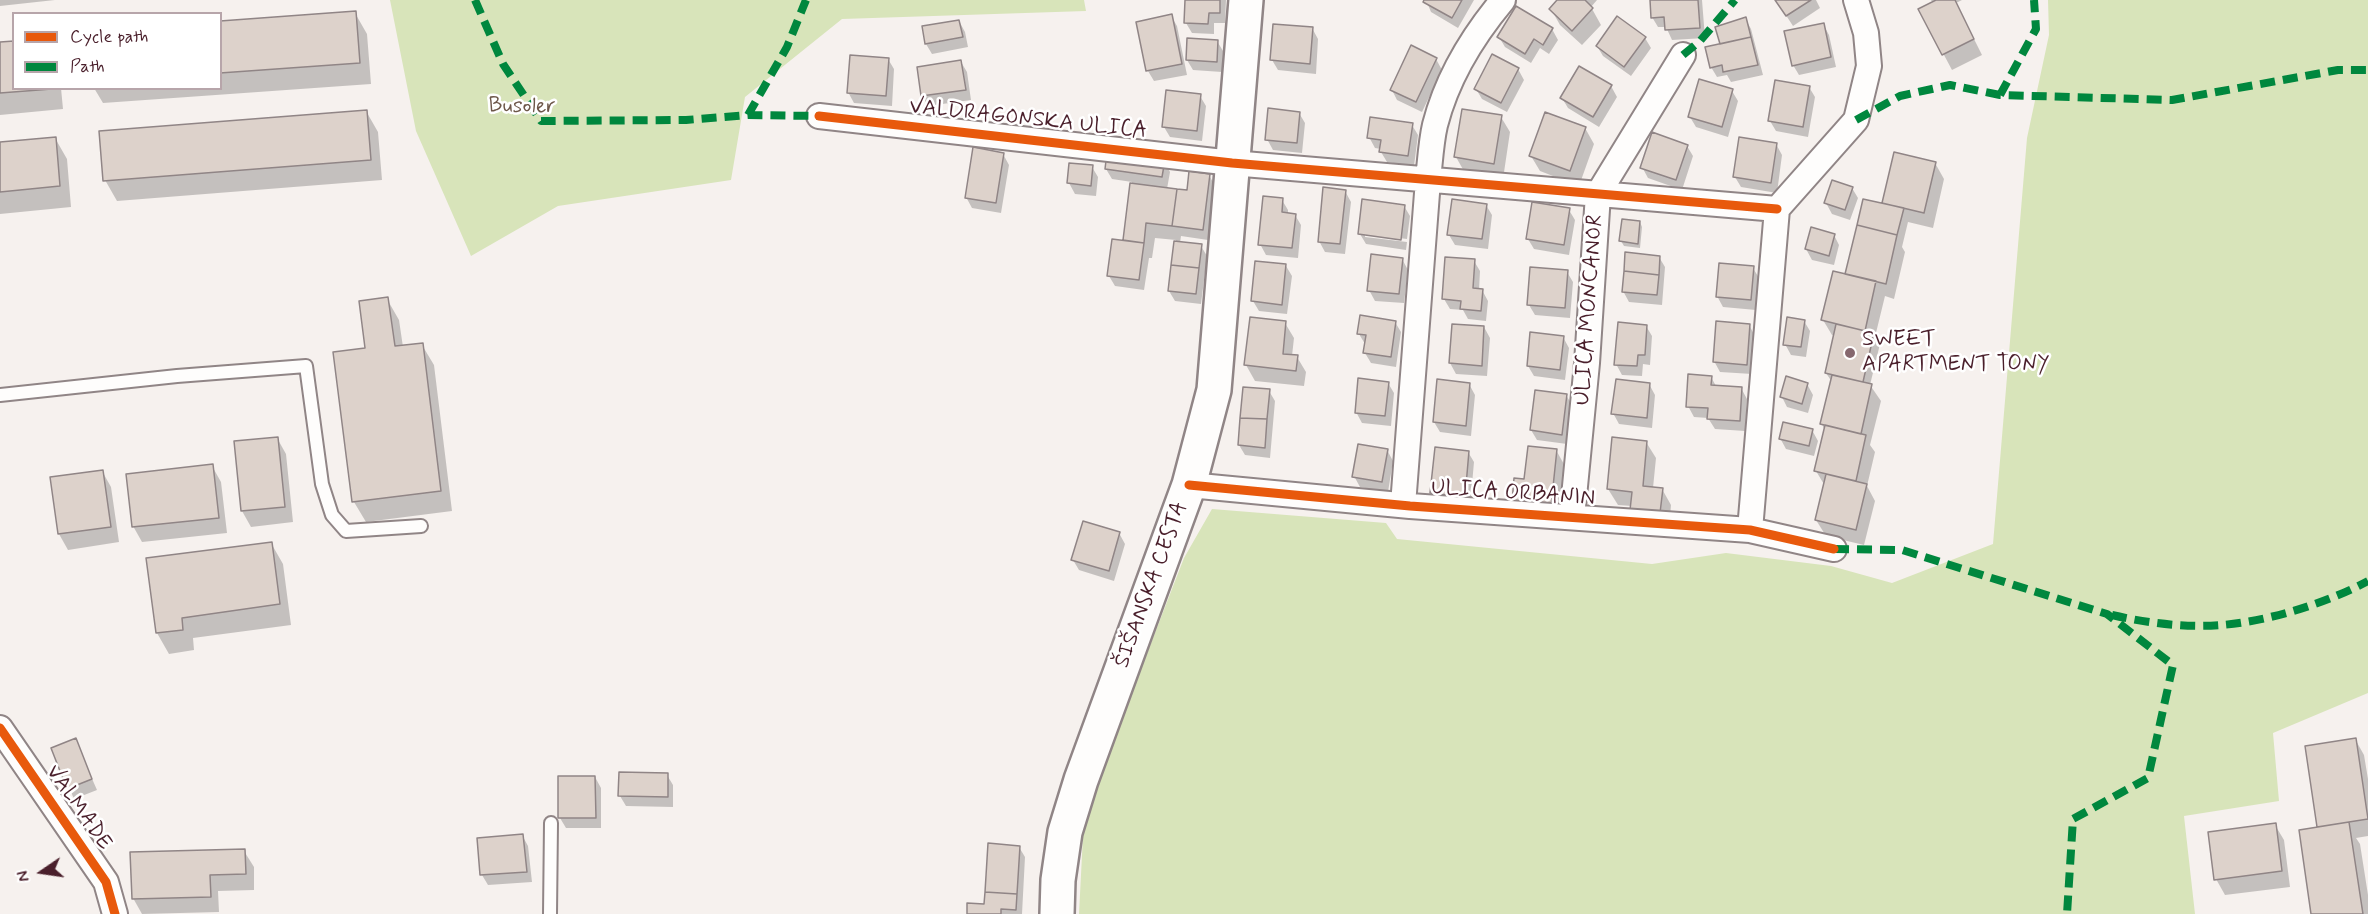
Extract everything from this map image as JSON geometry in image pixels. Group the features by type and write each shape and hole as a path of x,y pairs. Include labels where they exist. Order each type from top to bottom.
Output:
{"main road":[{"name":"ŠIŠANSKA CESTA","path":"1057,914 1058,880 1065,832 1080,780 1189,484 1214,390 1246,0"}],"street":[{"name":"ULICA ORBANIN","path":"1403,505 1428,180 1435,126 1455,69 1470,44 1503,0"},
{"path":"1750,530 1777,209 1856,120 1869,66 1866,33 1856,0"},
{"name":"ULICA MONCANOR","path":"1572,517 1587,363 1598,194 1683,55"},
{"name":"VALDRAGONSKA ULICA","path":"819,116 1232,162"},
{"path":"1232,162 1777,209"},
{"name":"ULICA ORBANIN","path":"1189,484 1403,505 1750,530 1834,549"},
{"name":"VALMADE","path":"0,728 106,882 115,914"}],"lane":[{"path":"0,395 177,376 306,366 322,484 332,515 346,531 421,526"},
{"path":"550,914 551,824"}],"green space":[{"name":"Busoler","path":"390,0 1084,0 1086,11 842,19 745,97 731,180 558,206 471,256 416,131"},
{"path":"2048,0 2368,0 2368,693 2273,733 2279,801 2184,816 2195,914 1079,914 1084,816 1184,558 1212,509 1386,523 1397,539 1652,564 1726,553 1831,566 1892,583 1993,544 2027,138 2049,35"}],"building":[{"path":"1185,0 1220,0 1220,13 1209,13 1208,24 1184,23"},
{"path":"1424,0 1462,0 1452,18 1423,2"},
{"path":"1557,0 1585,0 1593,8 1572,31 1549,9"},
{"path":"1650,0 1698,0 1700,28 1665,30 1664,17 1651,18"},
{"path":"1775,0 1811,0 1786,16"},
{"path":"1936,0 1955,0 1974,39 1942,55 1918,9"},
{"path":"1516,6 1553,28 1543,45 1534,39 1525,54 1497,37"},
{"path":"356,11 360,63 222,73 222,21"},
{"path":"1172,14 1182,64 1146,71 1136,22"},
{"path":"1617,16 1646,37 1624,67 1596,46"},
{"path":"1746,17 1751,37 1720,44 1715,27"},
{"path":"959,20 963,37 925,44 922,26"},
{"path":"1824,23 1831,57 1792,66 1784,31"},
{"path":"1273,24 1313,27 1310,64 1270,60"},
{"path":"1751,37 1758,65 1723,72 1722,65 1710,68 1705,47"},
{"path":"1187,38 1218,40 1217,62 1186,60"},
{"path":"12,41 12,90 39,90 0,93 0,42"},
{"path":"1411,45 1437,58 1416,102 1390,90"},
{"path":"1492,54 1519,68 1501,103 1474,89"},
{"path":"850,55 889,58 886,96 847,93"},
{"path":"961,60 966,90 921,96 917,67"},
{"path":"1579,66 1612,85 1593,117 1560,98"},
{"path":"1699,79 1733,89 1722,127 1688,117"},
{"path":"1775,80 1810,86 1803,127 1768,121"},
{"path":"1166,90 1201,94 1197,131 1162,127"},
{"path":"1268,108 1300,112 1297,143 1265,140"},
{"path":"1462,109 1502,115 1494,164 1454,157"},
{"path":"367,110 371,160 103,181 99,131"},
{"path":"1545,112 1586,127 1570,171 1529,156"},
{"path":"1370,117 1413,123 1408,156 1379,152 1381,140 1367,138"},
{"path":"1652,132 1688,145 1676,180 1640,168"},
{"path":"56,137 60,186 0,192 0,142"},
{"path":"1739,137 1777,143 1771,183 1733,177"},
{"path":"973,147 1004,153 996,203 965,198"},
{"path":"1107,152 1165,160 1162,177 1105,169"},
{"path":"1894,152 1936,162 1924,213 1882,203"},
{"path":"1069,163 1093,165 1091,186 1067,183"},
{"path":"1189,171 1210,174 1203,230 1172,226 1177,189 1187,190"},
{"path":"1832,180 1853,187 1845,210 1824,203"},
{"path":"1130,183 1177,189 1172,226 1146,223 1144,243 1123,240"},
{"path":"1323,187 1346,190 1340,244 1318,242"},
{"path":"1263,196 1283,198 1282,212 1296,214 1292,248 1258,245"},
{"path":"1362,199 1405,205 1401,240 1358,234"},
{"path":"1452,199 1487,204 1482,239 1447,235"},
{"path":"1863,199 1904,208 1897,235 1857,225"},
{"path":"1532,202 1570,208 1564,245 1526,239"},
{"path":"1622,219 1640,221 1638,244 1619,241"},
{"path":"1857,225 1897,235 1886,284 1845,274"},
{"path":"1811,227 1835,234 1829,256 1805,249"},
{"path":"1112,239 1144,243 1139,280 1107,276"},
{"path":"1174,241 1202,244 1199,268 1171,265"},
{"path":"1625,252 1660,256 1659,275 1624,271"},
{"path":"1371,254 1403,258 1399,294 1367,291"},
{"path":"1445,257 1475,259 1473,288 1483,289 1481,311 1460,309 1461,301 1442,299"},
{"path":"1255,261 1286,264 1282,305 1251,301"},
{"path":"1719,263 1754,266 1751,300 1716,297"},
{"path":"1171,265 1199,268 1196,294 1168,291"},
{"path":"1530,267 1568,270 1565,308 1527,305"},
{"path":"1624,271 1659,275 1657,295 1622,292"},
{"path":"1833,271 1876,281 1865,331 1821,320"},
{"path":"388,297 395,346 423,343 441,491 352,502 333,352 365,348 359,301"},
{"path":"1360,315 1396,321 1391,357 1363,353 1366,335 1357,334"},
{"path":"1250,317 1286,321 1283,354 1298,355 1296,371 1244,365"},
{"path":"1787,317 1805,320 1801,347 1783,345"},
{"path":"1716,321 1750,324 1747,365 1713,362"},
{"path":"1618,322 1647,325 1645,355 1638,355 1637,366 1614,365"},
{"path":"1452,324 1484,326 1482,366 1449,363"},
{"name":"SWEET APARTMENT TONY","path":"1836,324 1874,333 1863,382 1825,373"},
{"path":"1530,332 1564,336 1560,370 1527,366"},
{"path":"1688,374 1712,376 1711,385 1742,387 1740,421 1707,419 1708,408 1686,407"},
{"path":"1832,375 1872,384 1861,434 1820,424"},
{"path":"1786,376 1808,383 1802,404 1780,397"},
{"path":"1358,378 1389,382 1385,416 1355,413"},
{"path":"1437,379 1470,383 1466,426 1433,422"},
{"path":"1616,379 1650,383 1647,418 1611,414"},
{"path":"1243,387 1270,389 1267,419 1240,418"},
{"path":"1535,390 1567,394 1562,435 1530,430"},
{"path":"1240,418 1267,419 1265,448 1238,445"},
{"path":"1783,422 1813,429 1809,446 1779,439"},
{"path":"1825,425 1866,435 1856,481 1814,471"},
{"path":"278,437 285,507 241,511 234,441"},
{"path":"1612,437 1647,441 1643,486 1663,488 1660,513 1630,510 1632,492 1607,489"},
{"path":"1358,444 1388,449 1382,482 1352,477"},
{"path":"1528,446 1557,449 1551,506 1512,502 1514,478 1524,479"},
{"path":"1435,447 1469,451 1465,497 1430,493"},
{"path":"213,464 219,518 132,527 126,474"},
{"path":"103,470 111,527 58,534 50,477"},
{"path":"1826,474 1867,484 1856,530 1815,520"},
{"path":"1083,521 1120,532 1109,571 1071,560"},
{"path":"272,542 280,604 182,618 183,630 156,633 146,558"},
{"path":"76,738 92,779 67,789 51,748"},
{"path":"2356,738 2368,819 2317,827 2305,746"},
{"path":"619,772 668,773 668,797 618,796"},
{"path":"558,776 595,776 596,818 558,818"},
{"path":"2349,822 2363,914 2311,914 2299,830"},
{"path":"2276,823 2282,871 2214,880 2208,832"},
{"path":"523,834 527,872 480,875 477,838"},
{"path":"988,843 1020,846 1017,894 985,892"},
{"path":"245,849 246,874 210,875 211,897 132,899 130,852"},
{"path":"985,892 1017,894 1016,910 1001,909 1001,914 967,914 967,903 984,904"}],"marked path":[{"path":"475,0 503,64 541,121 686,120 748,115 819,116"},
{"path":"748,115 787,47 806,0"},
{"path":"1683,55 1700,41 1735,0"},
{"path":"2000,95 2036,29 2034,0"},
{"path":"1856,120 1900,96 1950,85 2000,95 2172,100 2338,70 2368,70"},
{"path":"1834,549 1902,550 2107,614 2173,665 2148,778 2073,819 2067,914"},
{"path":"2112,615 2181,625 2208,626 2240,623 2297,610 2334,597 2368,581"}],"cycle path":[{"path":"819,116 1232,163 1777,209"},
{"path":"1189,485 1410,506 1750,530 1834,549"},
{"path":"0,728 106,882 115,914"}],"place":[{"name":"SWEET APARTMENT TONY","path":"1850,353"}]}
